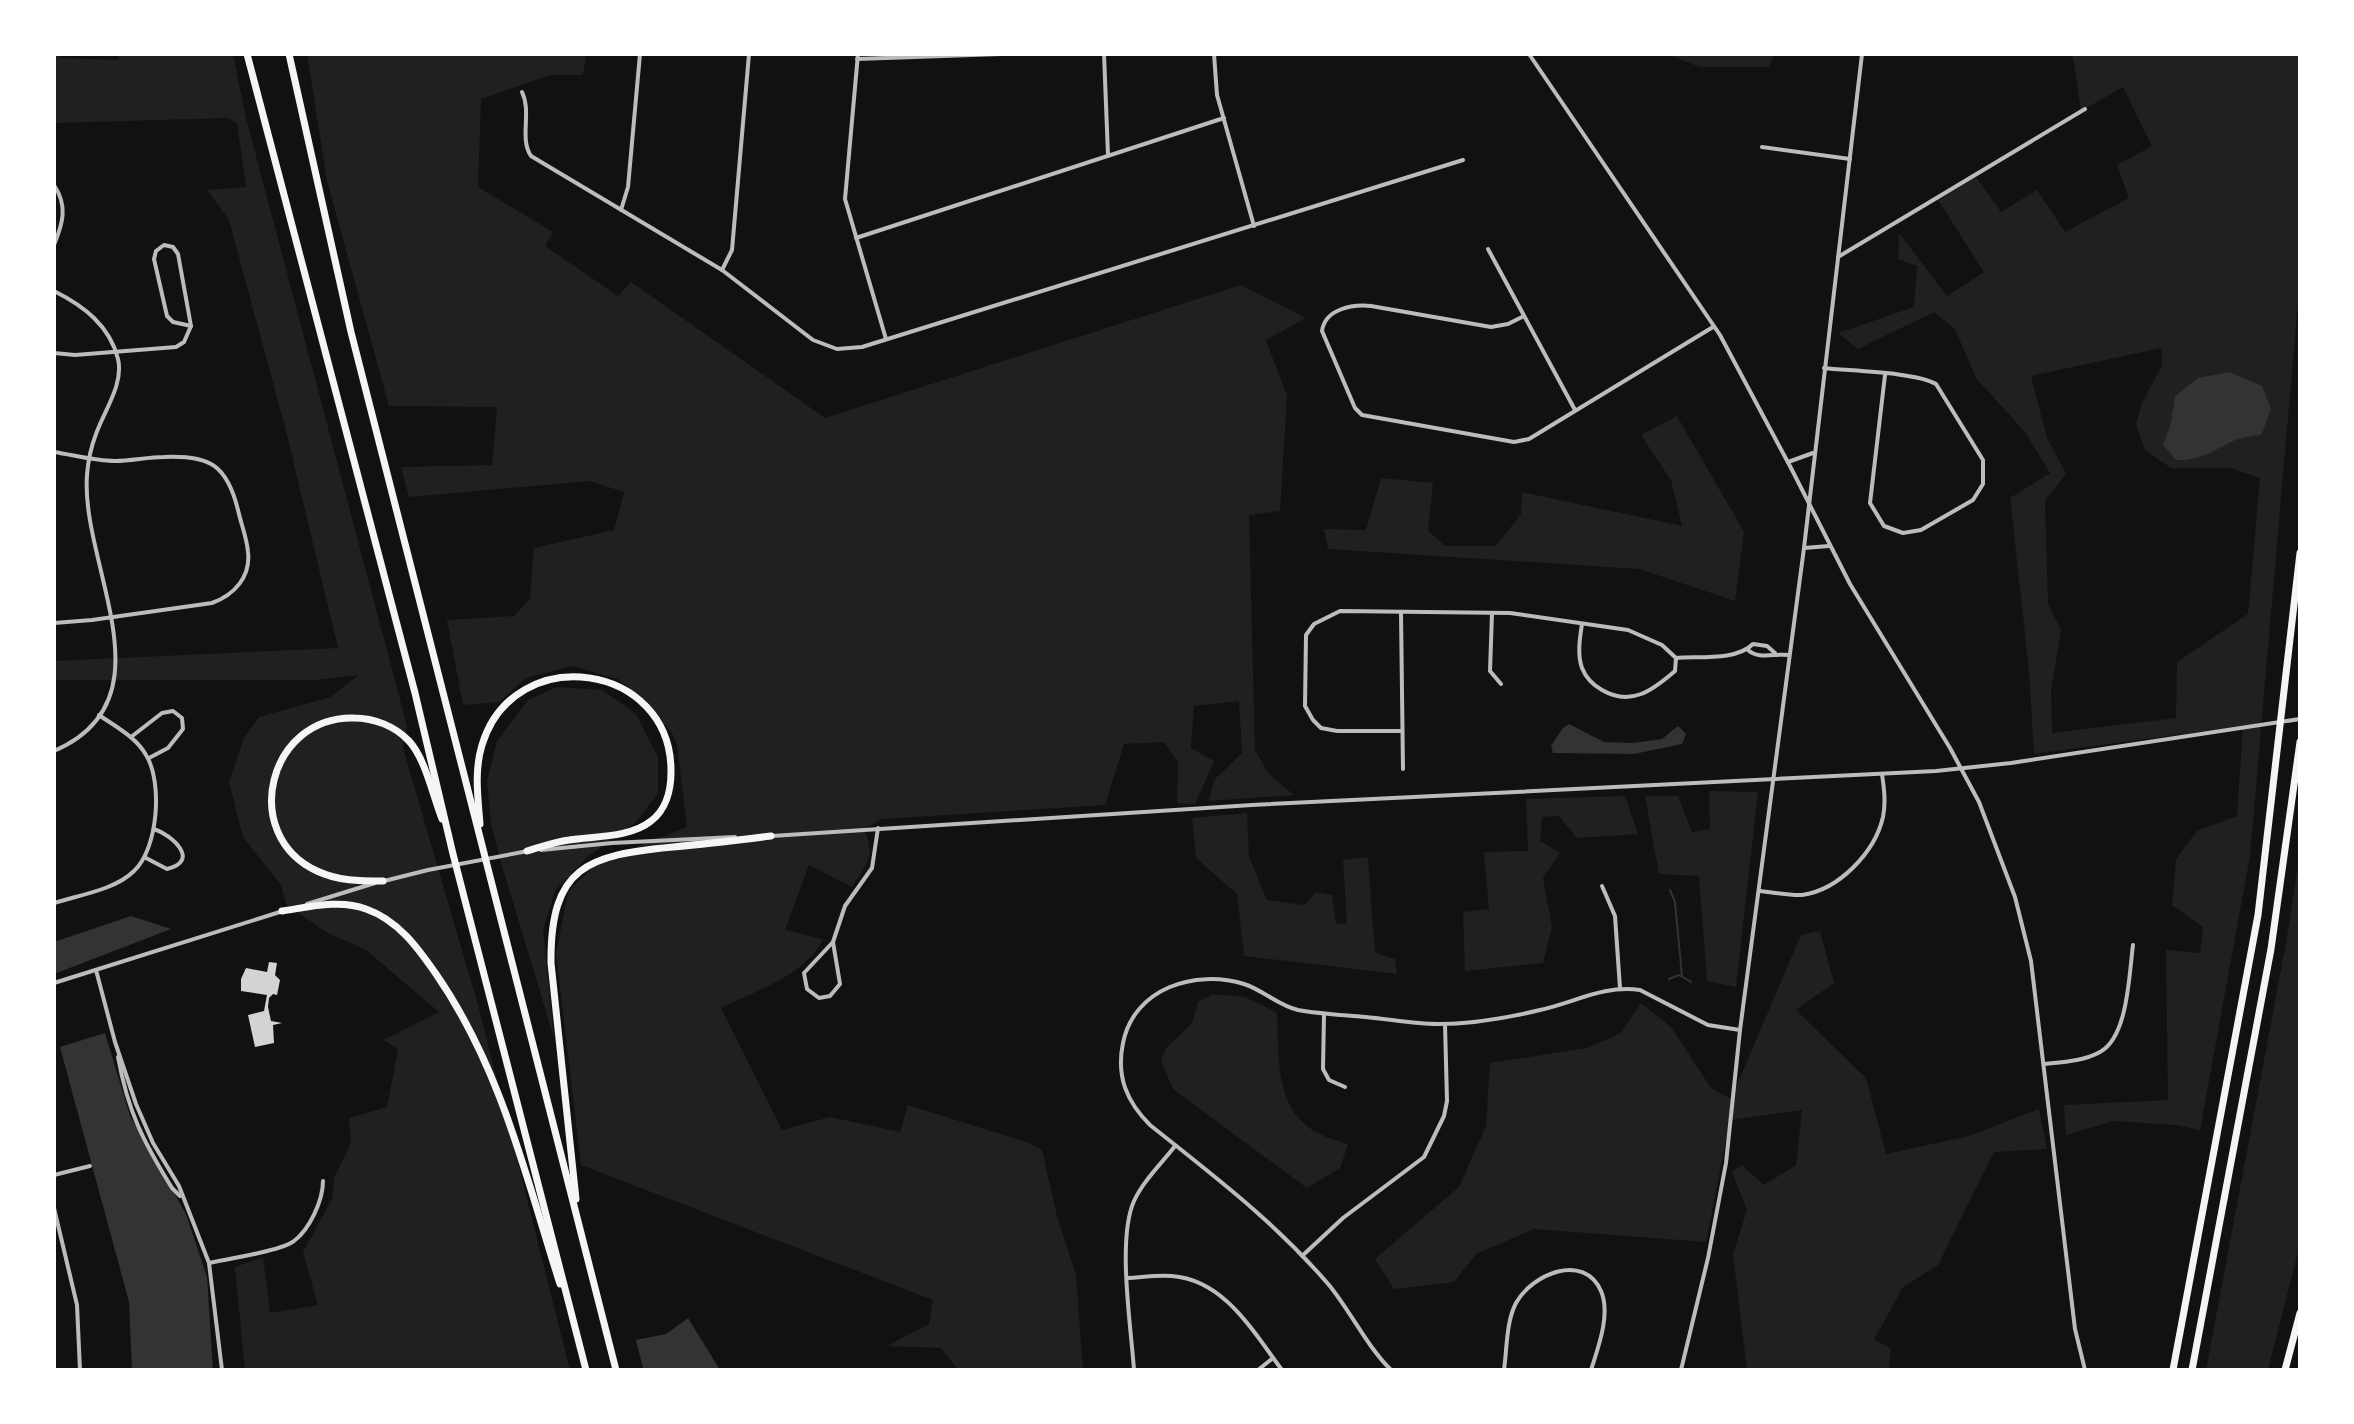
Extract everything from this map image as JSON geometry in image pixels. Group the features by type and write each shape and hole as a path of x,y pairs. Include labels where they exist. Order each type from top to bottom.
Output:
{"highway":[{"path":"247,54 415,693 586,1370"},
{"path":"289,54 320,205 351,332 616,1370"},
{"path":"2173,1370 2258,915 2300,553"},
{"path":"480,834 479,757 488,730 504,706 530,687 560,677 591,677 620,687 648,710 665,739 671,776 664,806 649,824 636,829 527,851"},
{"path":"383,881 344,880 315,870 297,858 281,838 271,806 273,781 287,750 306,732 328,721 346,718 378,721 398,731 418,754 449,837"},
{"path":"2192,1370 2271,949 2300,742"},
{"path":"578,1221 551,963 552,927 561,896 581,871 607,856 771,836"},
{"path":"282,911 336,904 375,912 407,937 441,981 475,1038 502,1097 579,1343"},
{"path":"2285,1370 2300,1313"}],"street":[{"path":"621,210 628,187 640,54"},
{"path":"722,270 732,250 749,54"},
{"path":"886,339 845,199 858,57 1001,54"},
{"path":"1104,54 1108,155"},
{"path":"1214,54 1217,95 1254,226"},
{"path":"1529,54 1739,368 1868,618 1962,769 1996,844 2028,941 2075,1329 2085,1370"},
{"path":"1681,1370 1723,1189 1740,1030 1804,548 1862,54"},
{"path":"522,92 528,108 528,153 722,270 804,335 821,345 853,349 1463,160"},
{"path":"1838,257 2085,109"},
{"path":"856,238 1224,118"},
{"path":"1762,147 1850,159"},
{"path":"54,185 62,201 63,215 54,245"},
{"path":"54,353 176,347 187,339 191,326 178,254 173,247 164,245 156,251 154,259 165,312 173,322 191,326"},
{"path":"1488,249 1575,410"},
{"path":"54,291 99,321 112,339 119,364 117,382 95,435 86,479 88,519 117,648 116,671 111,692 99,715 82,733 54,751"},
{"path":"1524,316 1508,324 1491,327 1365,305 1332,313 1324,321 1322,331 1355,408 1366,416 1520,442 1713,327"},
{"path":"1824,368 1929,380 1936,384 1983,460 1983,484 1973,500 1911,533 1892,531 1884,526 1870,503 1885,375"},
{"path":"54,452 117,461 191,457 209,462 230,481 248,549 248,565 243,580 222,599 54,623"},
{"path":"1788,462 1813,453"},
{"path":"1804,548 1830,546"},
{"path":"1402,731 1337,731 1321,728 1305,706 1306,635 1314,624 1340,611 1492,613 1628,630 1662,645 1676,658 1734,654 1748,650 1753,644 1767,646 1775,653"},
{"path":"1401,613 1403,769"},
{"path":"1492,613 1490,671 1501,684"},
{"path":"1582,624 1579,643 1581,667 1592,684 1610,695 1626,698 1641,695 1675,671 1676,658"},
{"path":"1748,650 1766,656 1775,653 1789,655"},
{"path":"131,737 162,713 173,711 182,718 183,729 171,745 149,758"},
{"path":"54,903 121,880 135,871 146,858 153,829 155,782 149,758 131,737 99,715"},
{"path":"54,983 383,881 527,851 612,843 771,836 1252,805 1962,769 2300,719"},
{"path":"1759,891 1804,895 1847,873 1869,848 1881,825 1885,802 1882,774"},
{"path":"833,942 840,984 830,996 819,998 807,989 804,973 833,942 845,906 872,868 878,828"},
{"path":"146,858 167,869 176,867 181,860 182,850 176,841 153,829"},
{"path":"1602,886 1615,916 1620,988"},
{"path":"2044,1064 2085,1058 2098,1053 2114,1040 2122,1017 2133,945"},
{"path":"96,970 115,1042 144,1124 179,1186 209,1263 222,1370"},
{"path":"1391,1370 1330,1287 1302,1256 1254,1207 1142,1118 1126,1095 1121,1056 1124,1038 1142,1007 1157,994 1181,982 1203,977 1245,984 1286,1007 1445,1024 1541,1010 1610,988 1620,988 1640,990 1708,1025 1740,1030"},
{"path":"1324,1013 1323,1069 1329,1080 1345,1087"},
{"path":"1302,1256 1343,1218 1424,1157 1440,1126 1447,1101 1445,1024"},
{"path":"1134,1370 1128,1278 1129,1214 1135,1198 1175,1146"},
{"path":"54,1175 90,1166"},
{"path":"209,1263 293,1242 323,1195 323,1181"},
{"path":"54,1208 77,1305 80,1370"},
{"path":"1504,1370 1510,1325 1517,1302 1542,1275 1568,1270 1592,1278 1601,1290 1605,1306 1591,1370"},
{"path":"1128,1278 1170,1275 1200,1283 1230,1302 1282,1370"},
{"path":"1258,1370 1273,1358"}],"shaded area":[{"path":"54,54 59,54 60,58 118,60 120,54 233,54 246,118 407,726 403,748 478,1005 570,1370 245,1370 235,1267 263,1257 270,1313 318,1305 303,1252 332,1199 334,1178 351,1143 349,1118 387,1107 398,1049 384,1040 439,1012 366,950 326,932 286,904 281,885 243,837 229,782 244,738 259,717 330,697 359,675 316,680 54,680 54,661 338,648 286,431 229,220 207,190 246,187 237,123 228,118 54,123"},
{"path":"307,54 586,54 583,75 550,75 481,99 478,187 553,232 545,246 618,296 631,282 825,418 1241,285 1306,318 1266,340 1287,396 1280,511 1249,515 1255,750 1268,773 1294,795 1209,801 1214,780 1242,753 1239,701 1194,706 1191,748 1214,761 1195,804 1177,803 1178,762 1164,742 1124,744 1105,805 882,819 864,829 868,838 868,860 852,887 809,865 785,930 823,939 815,952 778,981 721,1008 782,1130 830,1117 900,1132 908,1105 1026,1142 1042,1150 1057,1216 1076,1275 1083,1370 958,1370 941,1348 887,1346 929,1324 933,1300 581,1165 556,954 568,892 598,862 687,827 677,745 648,703 618,679 572,666 526,678 499,702 463,705 447,620 514,616 530,599 534,548 614,530 624,492 590,481 409,497 401,467 492,465 497,407 389,406 327,181"},
{"path":"1666,54 1775,54 1769,67 1700,67"},
{"path":"2069,54 2300,54 2300,279 2250,856 2200,1130 2176,1125 2114,1121 2066,1135 2064,1105 2168,1100 2166,950 2200,953 2203,927 2172,905 2176,859 2197,831 2237,816 2243,726 2034,754 2029,670 2010,498 2050,473 2025,432 1976,378 1955,329 1934,312 1858,349 1838,333 1914,307 1917,266 1898,259 1899,233 1947,296 1984,272 1938,200 1976,177 2001,212 2037,190 2065,232 2129,198 2117,165 2152,146 2123,87 2081,111 2073,57","holes":["2161,348 2162,365 2142,403 2136,424 2145,450 2171,468 2231,468 2260,478 2248,614 2177,662 2176,718 2052,733 2051,692 2061,630 2048,603 2045,501 2066,474 2047,438 2031,376"]},
{"path":"2230,372 2262,386 2271,409 2262,434 2235,440 2198,457 2176,460 2163,445 2171,423 2175,396 2198,378"},
{"path":"1677,416 1744,532 1735,601 1639,569 1328,549 1324,529 1366,530 1381,478 1433,483 1428,531 1445,546 1496,546 1521,514 1522,492 1682,526 1671,480 1641,435"},
{"path":"557,687 602,690 636,714 658,757 658,793 636,822 586,858 555,891 543,930 554,1038 491,824 487,781 497,741 528,700"},
{"path":"1569,724 1604,742 1633,743 1662,739 1678,726 1686,734 1682,744 1634,754 1553,753 1551,746"},
{"path":"1709,791 1758,792 1736,987 1707,981 1699,876 1659,874 1645,796 1678,796 1692,832 1710,829"},
{"path":"1625,796 1638,834 1577,838 1559,816 1542,817 1540,841 1560,853 1543,878 1552,927 1543,963 1465,971 1463,912 1489,909 1484,852 1528,851 1526,799"},
{"path":"1247,813 1249,857 1267,900 1305,905 1315,892 1332,895 1336,924 1347,923 1343,860 1368,857 1375,953 1395,959 1397,974 1244,956 1237,894 1196,858 1192,818"},
{"path":"2300,852 2300,1244 2268,1370 2206,1370 2286,943"},
{"path":"131,916 171,929 54,974 54,942"},
{"path":"1820,931 1834,983 1796,1010 1866,1078 1886,1154 1969,1136 2039,1109 2047,1149 1994,1152 1938,1265 1903,1287 1874,1340 1891,1348 1889,1370 1747,1370 1733,1254 1747,1210 1732,1172 1742,1165 1764,1185 1796,1165 1802,1110 1730,1120 1706,1242 1534,1229 1476,1254 1454,1282 1394,1289 1375,1259 1459,1187 1486,1126 1490,1063 1587,1048 1621,1033 1641,1003 1671,1027 1711,1088 1731,1099 1801,935"},
{"path":"1212,994 1245,997 1277,1013 1279,1064 1286,1096 1293,1111 1318,1133 1348,1144 1340,1168 1307,1188 1173,1089 1161,1061 1166,1048 1192,1023 1198,1002"},
{"path":"105,1033 130,1116 186,1214 207,1277 213,1370 132,1370 129,1302 60,1047"},
{"path":"688,1318 720,1370 643,1368 636,1340 666,1334"}],"building":[{"path":"269,962 277,963 275,975 280,980 277,995 269,998 268,1007 271,1021 282,1023 273,1025 274,1043 255,1047 248,1015 264,1011 267,995 241,991 241,979 246,968 267,972"}],"waterway":[{"path":"1670,890 1675,902 1682,976"},
{"path":"1669,979 1679,975 1691,982"}]}
